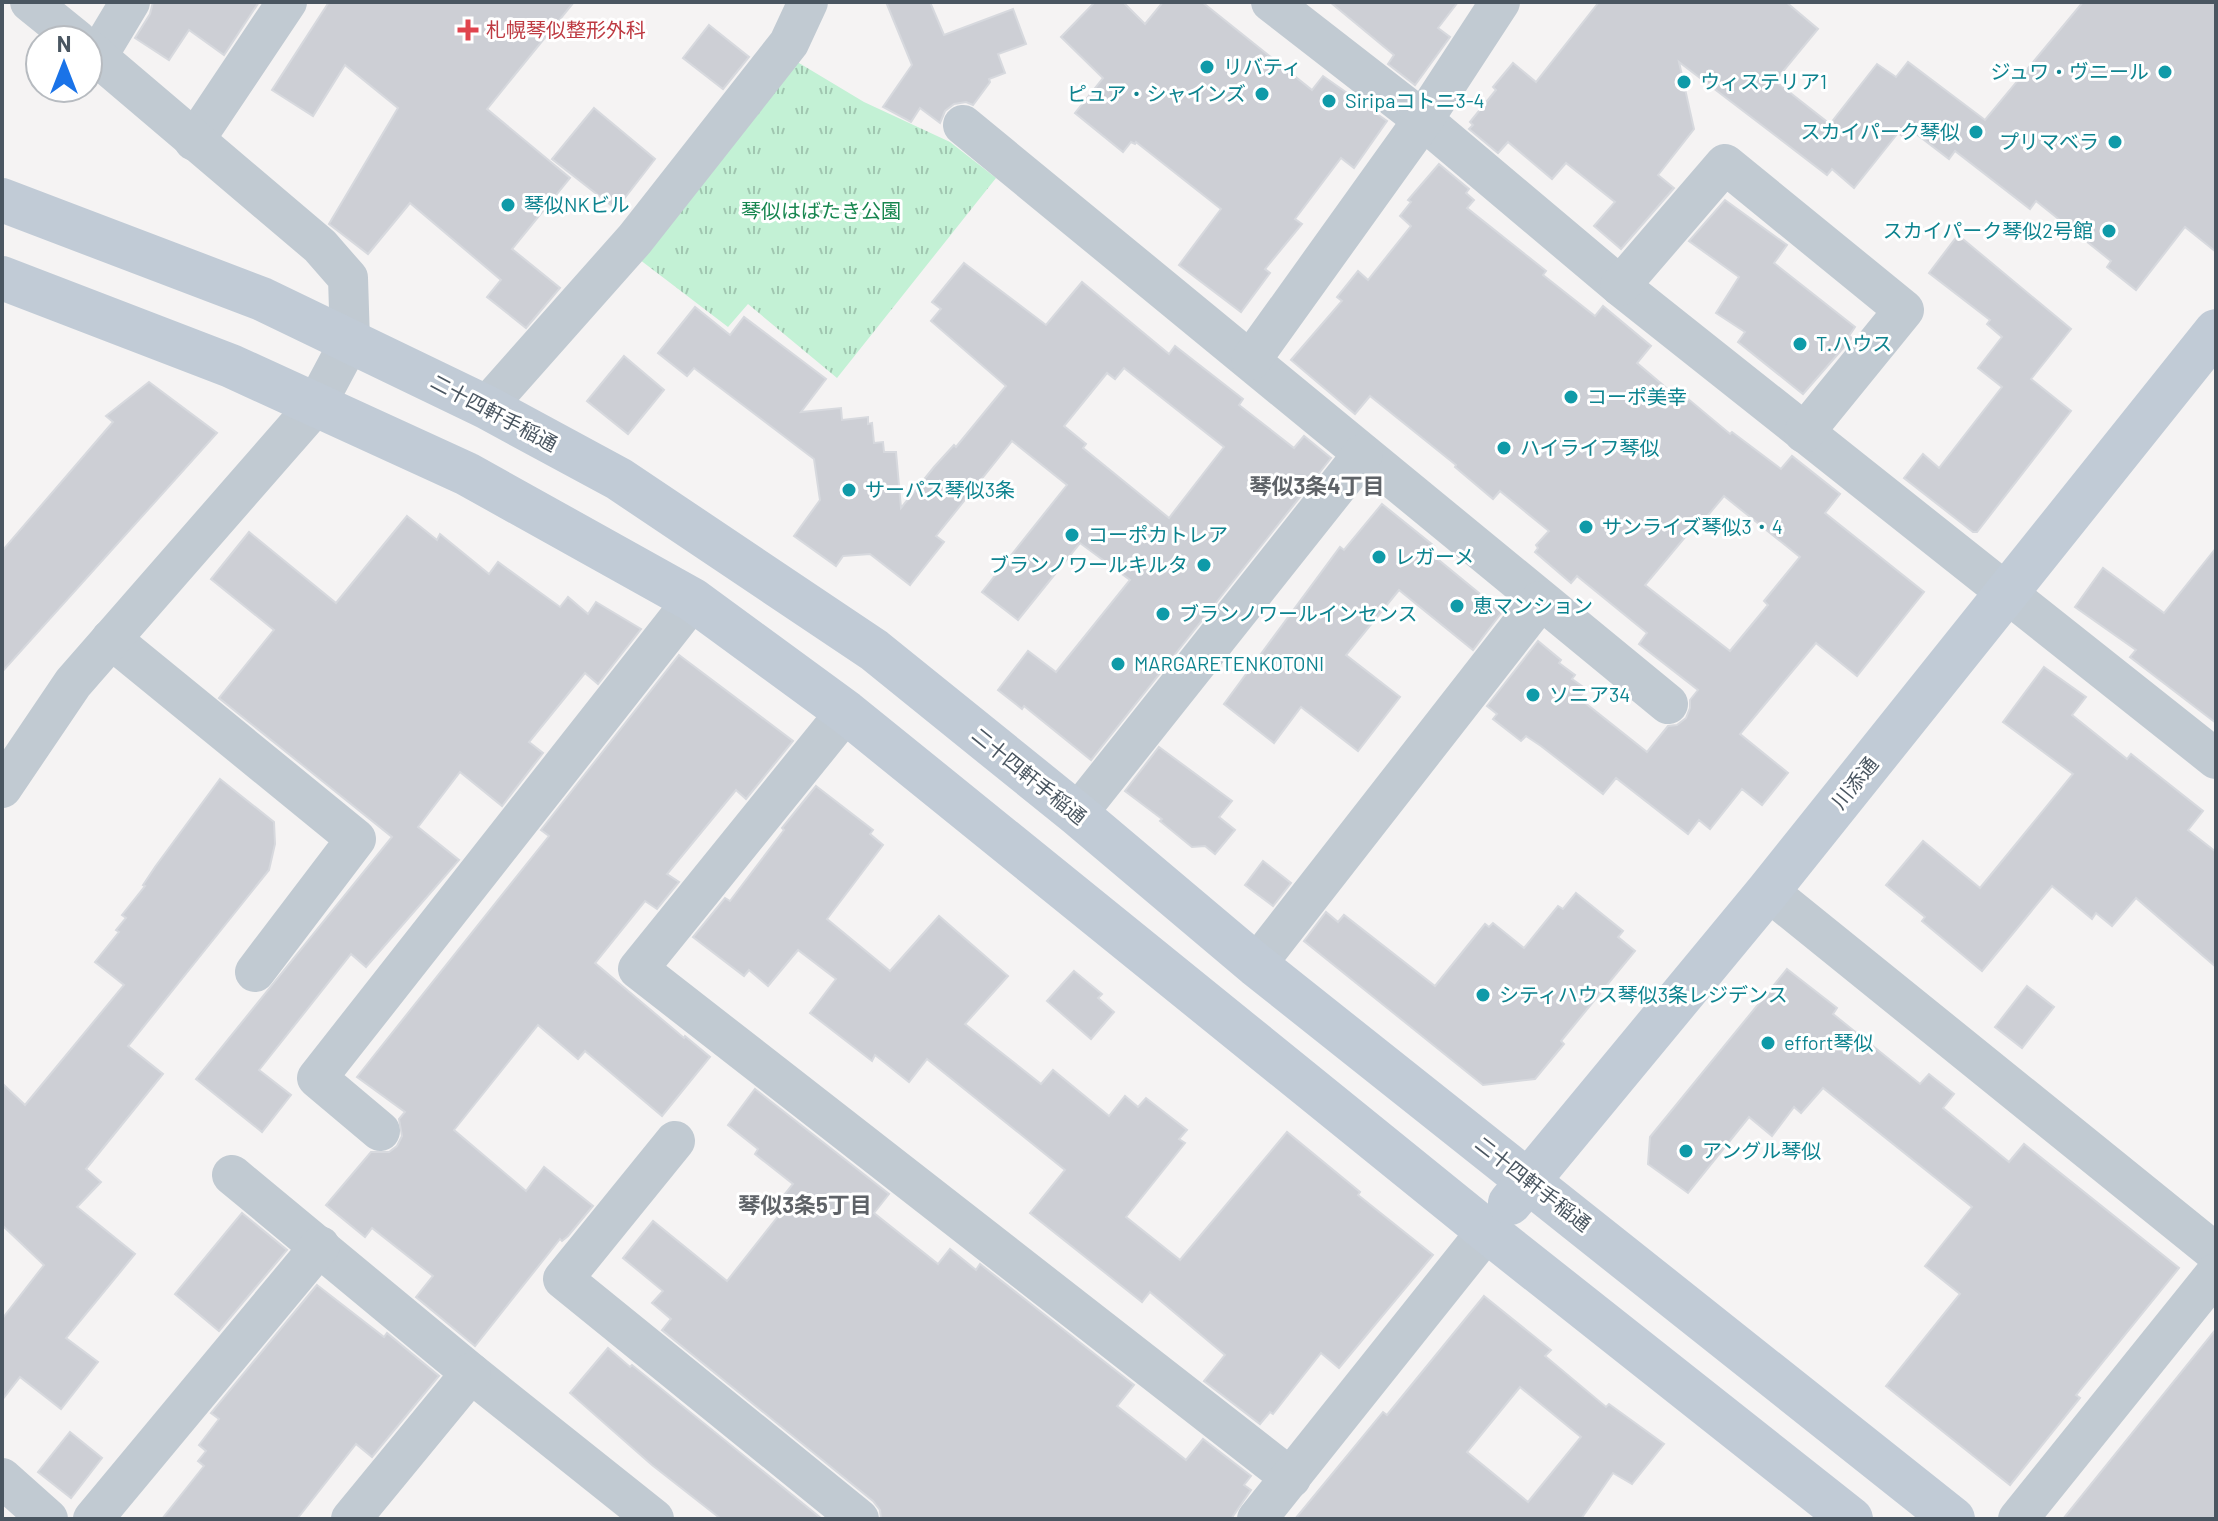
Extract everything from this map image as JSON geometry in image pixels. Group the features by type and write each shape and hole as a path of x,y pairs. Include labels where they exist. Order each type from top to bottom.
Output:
{"street":[{"path":"30,2 57,24"},
{"path":"104,30 130,2"},
{"path":"194,141 287,2"},
{"path":"486,407 635,239 789,43 808,2"},
{"path":"1271,2 1423,120 1620,286 2216,759"},
{"path":"1251,360 1423,120 1500,2"},
{"path":"2,788 73,683 316,405 350,341 348,278 320,246 104,64"},
{"path":"963,125 1668,704"},
{"path":"1620,286 1725,164 1904,310 1804,433"},
{"name":"二十四軒手稲通","path":"2,200 262,299 486,407 619,479 874,650 1077,814 1256,965 1953,1519"},
{"path":"2,278 231,366 467,474 693,600 846,712 1487,1231 1851,1519"},
{"name":"川添通","path":"1487,1231 1768,891 2216,331"},
{"path":"1077,814 1363,454"},
{"path":"380,1131 317,1078 693,600"},
{"path":"1256,965 1540,601"},
{"path":"111,639 356,839 255,972"},
{"path":"846,712 638,969 1291,1478"},
{"path":"1768,891 2216,1253"},
{"path":"675,1141 563,1279 859,1519"},
{"path":"232,1175 471,1373 654,1519"},
{"path":"1257,1519 1487,1231"},
{"path":"93,1519 320,1246"},
{"path":"2018,1519 2216,1273"},
{"path":"351,1519 471,1373"},
{"path":"2,1478 48,1519"}],"green space":[{"name":"琴似はばたき公園","path":"794,60 864,102 950,142 996,178 837,378 748,304 728,327 631,253"}],"building":[{"path":"153,2 259,2 224,55 189,30 169,60 135,38 150,14"},
{"path":"329,2 574,2 487,109 570,178 512,249 560,288 526,328 487,297 501,280 410,203 368,254 329,224 398,108 345,65 313,116 272,90"},
{"path":"886,2 930,2 944,35 1013,9 1026,44 998,54 1005,73 989,79 990,82 973,105 966,102 954,104 945,111 940,123 920,108 911,122 883,107 912,65"},
{"path":"1095,2 1123,2 1145,24 1163,2 1202,2 1312,90 1323,76 1387,121 1354,168 1341,158 1295,219 1302,224 1265,269 1270,273 1241,312 1179,265 1221,209 1136,142 1131,142 1123,152 1075,113 1103,78 1061,37"},
{"path":"1330,2 1458,2 1438,28 1450,37 1415,85 1388,64 1394,55"},
{"path":"1599,2 1786,2 1818,29 1775,81 1830,124 1877,64 1896,77 1908,62 1985,120 2083,2 2216,2 2216,252 2185,227 2136,290 2107,267 2111,261 2036,201 2030,209 1955,151 1949,159 1911,130 1905,138 1898,133 1854,188 1832,169 1827,175 1679,62 1694,129 1658,175 1674,188 1621,249 1594,226 1615,202 1566,163 1552,179 1508,142 1498,153 1469,129 1473,125 1470,122 1496,90 1493,87 1513,63 1536,82"},
{"path":"709,25 749,57 723,89 683,58"},
{"path":"594,108 655,159 616,209 552,159"},
{"path":"1439,164 1469,189 1466,193 1474,200 1467,208 1546,271 1543,275 1595,316 1603,306 1651,346 1637,363 1683,402 1687,398 1730,434 1732,432 1781,469 1792,456 1840,494 1825,513 1924,592 1857,676 1816,643 1740,734 1788,773 1762,805 1742,789 1710,829 1699,820 1688,834 1616,778 1603,794 1541,746 1526,736 1521,741 1493,719 1497,714 1487,706 1538,641 1575,675 1572,679 1586,689 1579,698 1647,752 1668,726 1677,725 1686,718 1690,700 1698,690 1639,644 1647,633 1577,576 1571,583 1535,552 1538,548 1536,545 1549,531 1500,491 1493,499 1370,396 1355,414 1291,360 1342,301 1337,297 1358,271 1368,280 1411,226 1400,216 1411,202 1408,200","holes":["1724,496 1800,557 1764,601 1768,605 1730,651 1645,585 1701,518 1704,520"]},
{"path":"1725,200 1787,245 1774,263 1855,327 1849,336 1852,338 1803,394 1738,342 1745,332 1716,313 1739,277 1689,241"},
{"path":"1958,235 2071,329 2031,379 2071,411 1977,532 1904,478 1923,454 1939,468 2002,387 1978,368 2002,337 1987,324 1990,320 1929,273"},
{"path":"964,263 1046,325 1082,282 1169,354 1175,346 1243,399 1239,405 1294,448 1304,436 1331,458 1091,760 1024,706 1022,709 998,690 1028,651 1056,672 1130,580 1080,543 1018,620 982,592 1067,485 1012,441 936,536 944,542 910,585 870,554 843,556 836,566 794,536 820,500 814,459 694,368 687,376 658,353 695,307 730,335 744,317 826,379 801,412 841,408 842,420 868,417 868,424 872,423 874,443 883,442 884,452 896,452 901,508 1006,386 931,321 941,309 932,302","holes":["1124,368 1224,447 1169,518 1083,448 1086,444 1064,426 1107,373 1115,379"]},
{"path":"624,356 664,390 628,434 587,401"},
{"path":"149,382 217,433 2,672 2,551 113,422 106,416"},
{"path":"1382,504 1434,546 1429,552 1502,612 1473,650 1399,590 1346,655 1400,697 1358,751 1301,707 1274,743 1224,704 1340,547 1344,550"},
{"path":"407,516 437,540 440,534 489,574 498,562 560,607 568,597 588,614 596,602 641,629 598,684 585,673 529,742 543,753 502,806 460,772 418,827 459,860 366,967 351,954 259,1070 291,1095 262,1132 196,1079 392,837 219,698 274,630 211,579 249,532 336,603"},
{"path":"2216,548 2216,723 2130,657 2136,650 2075,607 2103,568 2164,613"},
{"path":"679,655 793,741 746,799 736,790 667,874 679,882 657,909 645,901 595,963 710,1057 662,1116 585,1051 578,1059 538,1025 454,1130 526,1191 544,1167 593,1206 568,1236 562,1241 560,1239 475,1346 416,1297 433,1276 372,1228 365,1237 326,1205 371,1152 389,1152 397,1146 402,1136 399,1119 405,1112 357,1077 549,836 541,830"},
{"path":"2044,667 2086,697 2072,715 2127,759 2131,754 2203,811 2188,830 2216,852 2216,967 2136,898 2112,926 2096,913 2092,919 2052,886 1982,971 1922,921 1925,917 1886,885 1923,841 1980,888 2073,774 2003,722"},
{"path":"1159,747 1232,801 1219,817 1235,830 1215,854 1205,846 1192,847 1125,791"},
{"path":"220,779 274,822 275,844 269,870 128,1046 163,1074 86,1169 101,1182 77,1207 135,1254 66,1338 98,1362 61,1409 20,1377 2,1400 2,1319 44,1265 2,1225 2,1083 25,1105 124,985 95,962 119,932 116,930 126,918 122,915"},
{"path":"816,786 873,830 870,834 883,845 827,919 890,971 939,916 1008,976 965,1024 1041,1084 1053,1070 1109,1116 1125,1096 1138,1107 1146,1098 1187,1130 1179,1139 1185,1143 1126,1217 1180,1260 1287,1132 1360,1192 1358,1195 1433,1255 1339,1368 1321,1353 1273,1414 1270,1412 1260,1424 1204,1381 1225,1355 1150,1292 1142,1302 1030,1213 1065,1170 927,1059 909,1082 875,1055 872,1061 810,1013 836,979 798,950 768,986 749,970 744,976 693,937 725,898 730,901"},
{"path":"1263,861 1291,883 1273,906 1245,885"},
{"path":"1576,893 1623,931 1618,937 1635,951 1561,1041 1564,1044 1535,1079 1483,1085 1304,941 1326,912 1338,922 1344,915 1435,986 1485,924 1489,927 1493,923 1524,948 1558,906 1563,909"},
{"path":"1787,969 1837,1008 1833,1014 1920,1084 1929,1074 1954,1094 1943,1108 2009,1162 2024,1144 2179,1268 2076,1395 2080,1398 2010,1485 1886,1386 1960,1294 1925,1266 1972,1207 1823,1088 1801,1113 1794,1107 1772,1136 1749,1117 1688,1193 1648,1164 1650,1137"},
{"path":"1074,971 1102,994 1098,998 1114,1012 1091,1039 1047,1001"},
{"path":"2027,986 2054,1007 2022,1048 1995,1027"},
{"path":"755,1089 889,1194 874,1213 938,1264 950,1249 976,1270 980,1264 1134,1385 1117,1406 1186,1460 1203,1439 1251,1476 1244,1485 1251,1490 1231,1519 881,1519 880,1510 873,1501 662,1330 671,1319 652,1303 663,1291 623,1258 653,1221 727,1281 787,1205 780,1200 793,1184 755,1154 758,1149 728,1125"},
{"path":"242,1213 287,1250 219,1331 175,1294"},
{"path":"317,1285 384,1337 387,1333 439,1376 372,1457 356,1444 297,1519 162,1519 204,1466 198,1461 206,1451 199,1445 219,1419 211,1413"},
{"path":"1484,1296 1551,1350 1545,1356 1606,1407 1609,1404 1664,1444 1632,1484 1613,1473 1581,1519 1295,1519 1383,1412 1387,1415","holes":["1520,1387 1581,1437 1528,1502 1467,1452"]},
{"path":"2216,1329 2216,1519 2063,1519"},
{"path":"608,1348 822,1519 721,1519 652,1465 570,1393"},
{"path":"70,1432 102,1458 71,1498 38,1472"}],"place":[{"name":"札幌琴似整形外科","path":"468,30"},
{"name":"リバティ","path":"1207,67"},
{"name":"ジュワ・ヴニール","path":"2165,72"},
{"name":"ウィステリア1","path":"1684,82"},
{"name":"ピュア・シャインズ","path":"1262,94"},
{"name":"Siripaコトニ3-4","path":"1329,101"},
{"name":"スカイパーク琴似","path":"1976,132"},
{"name":"プリマベラ","path":"2115,142"},
{"name":"琴似NKビル","path":"508,205"},
{"name":"スカイパーク琴似2号館","path":"2109,231"},
{"name":"T.ハウス","path":"1800,344"},
{"name":"コーポ美幸","path":"1571,397"},
{"name":"ハイライフ琴似","path":"1504,448"},
{"name":"サーパス琴似3条","path":"849,490"},
{"name":"サンライズ琴似3・4","path":"1586,527"},
{"name":"コーポカトレア","path":"1072,535"},
{"name":"レガーメ","path":"1379,557"},
{"name":"ブランノワールキルタ","path":"1204,565"},
{"name":"恵マンション","path":"1457,606"},
{"name":"ブランノワールインセンス","path":"1163,614"},
{"name":"MARGARETENKOTONI","path":"1118,664"},
{"name":"ソニア34","path":"1533,695"},
{"name":"シティハウス琴似3条レジデンス","path":"1483,995"},
{"name":"effort琴似","path":"1768,1043"},
{"name":"アングル琴似","path":"1686,1151"}],"district":[{"name":"琴似3条4丁目","path":"1317,486"},
{"name":"琴似3条5丁目","path":"805,1205"}]}
